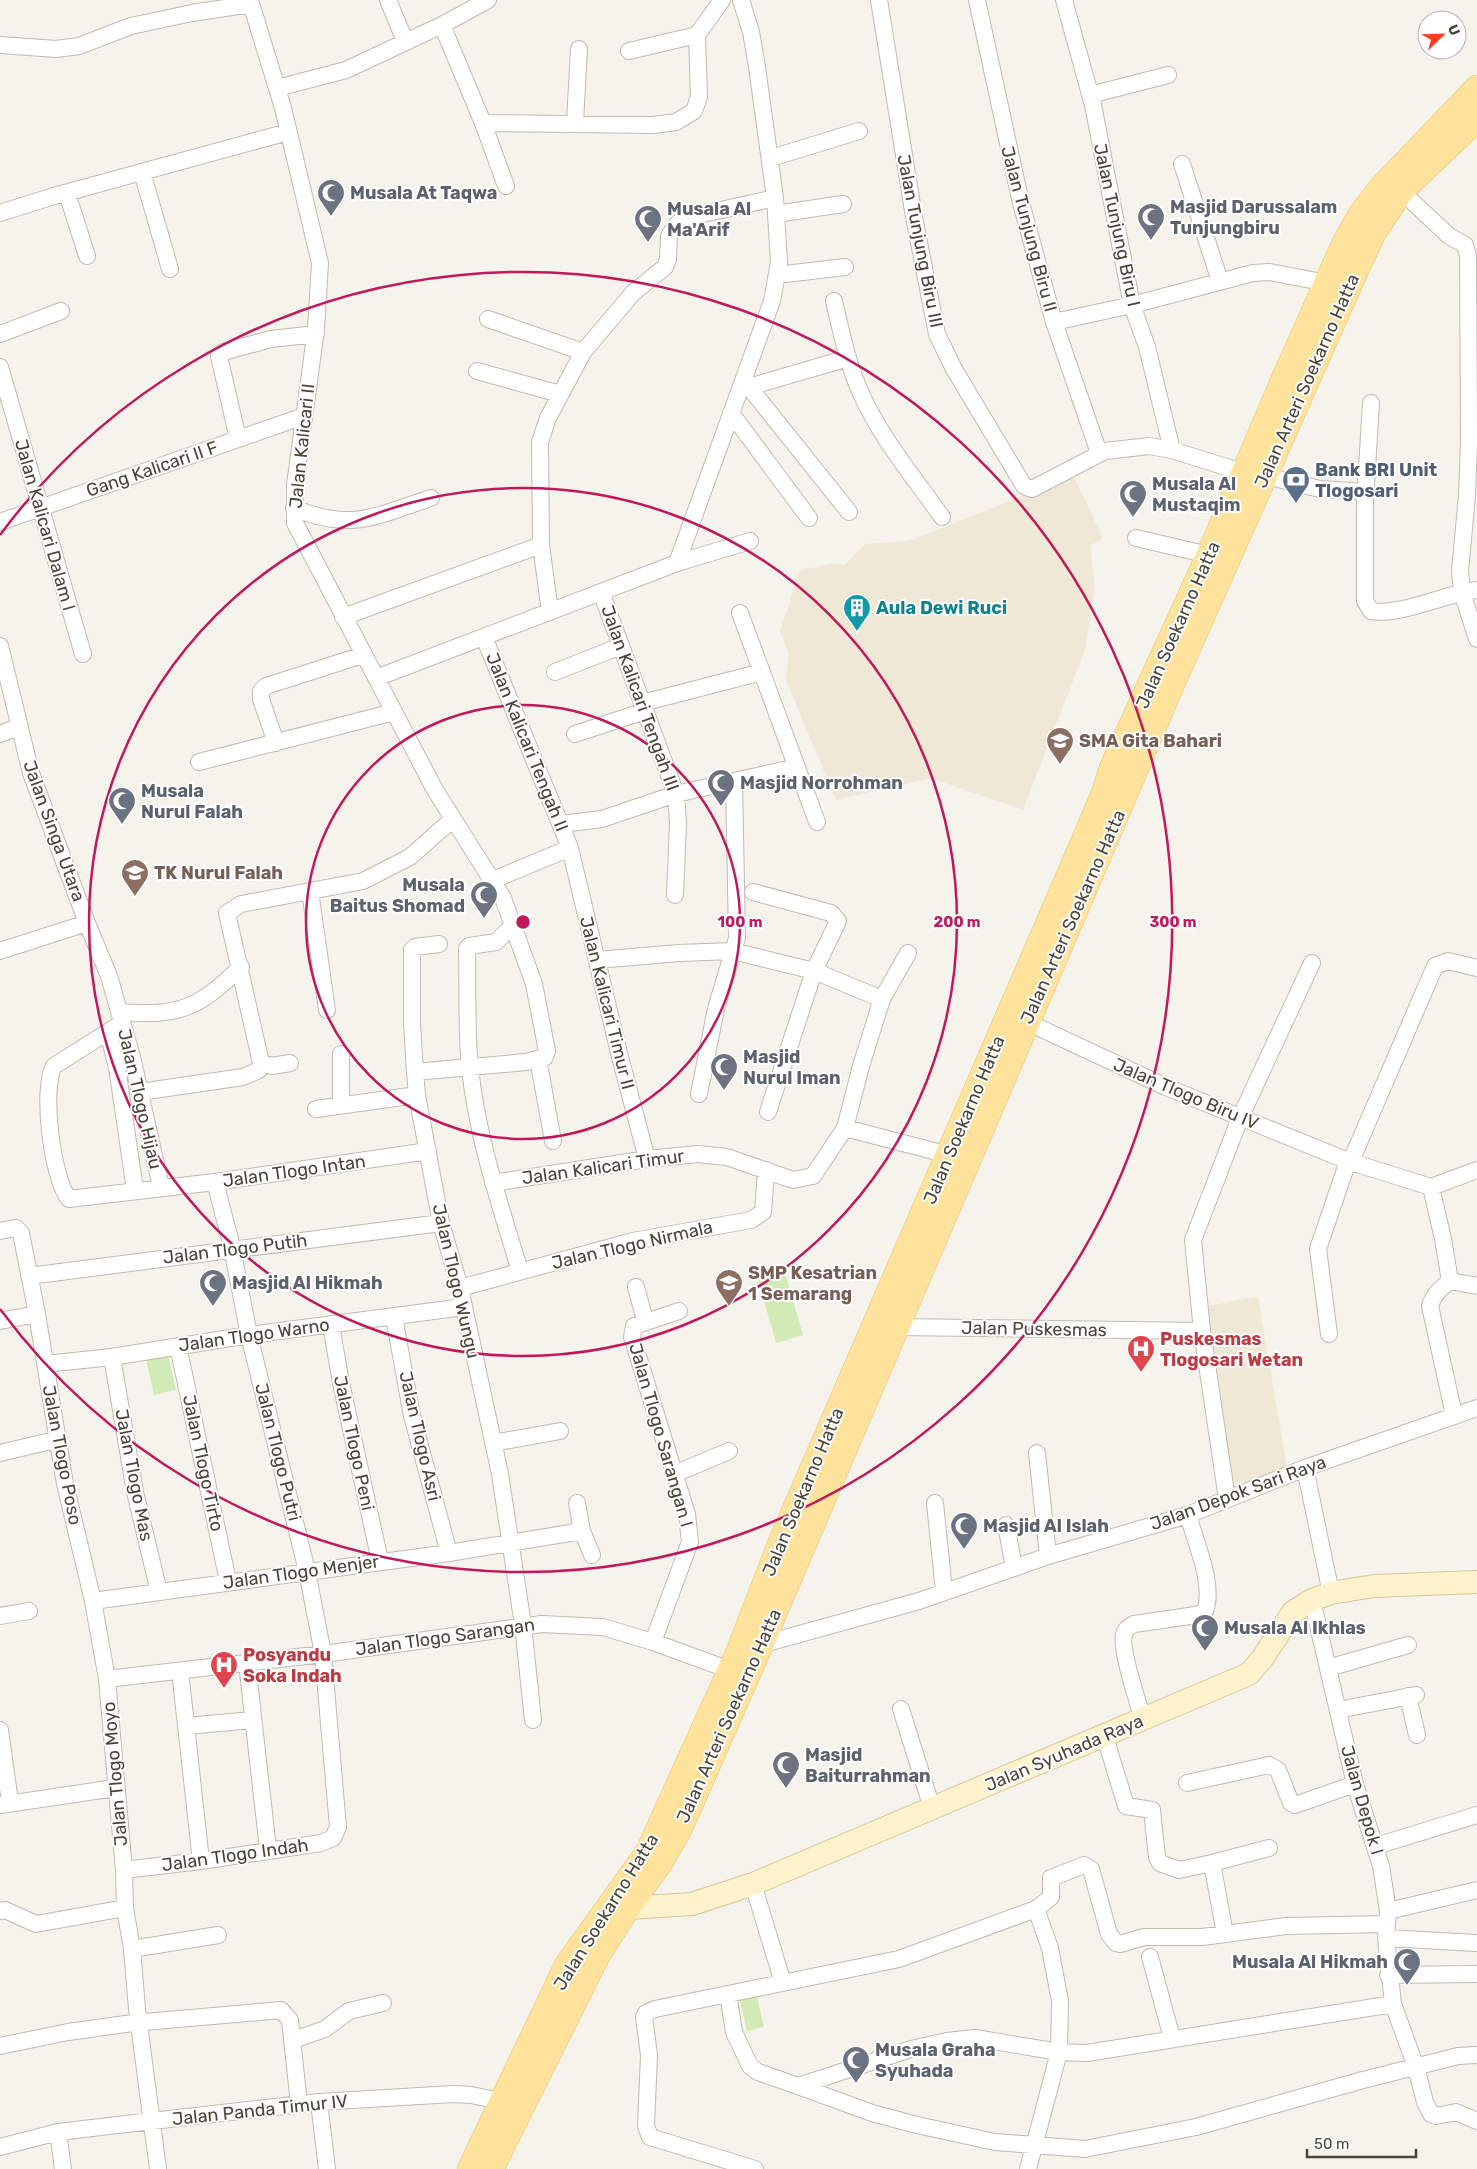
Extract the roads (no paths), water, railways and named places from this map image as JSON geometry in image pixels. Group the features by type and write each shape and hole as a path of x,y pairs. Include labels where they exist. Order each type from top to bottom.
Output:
{"main road":[{"name":"Jalan Soekarno Hatta","path":"511,2103 568,1965 648,1852 744,1660 780,1544 958,1159 1104,793 1112,768 1164,677 1209,555 1255,475 1327,283 1344,244 1361,214 1382,187 1477,88"},
{"name":"Jalan Arteri Soekarno Hatta","path":"477,2169 511,2103 592,1964 627,1908 660,1863 680,1828 744,1660 896,1327 958,1159 1027,1022 1164,677 1255,475 1374,232 1401,191 1477,119"}],"street":[{"path":"388,0 405,41"},
{"path":"277,88 346,70 442,25 488,0"},
{"path":"483,123 575,122 654,125 676,122 687,117 694,111 699,97 697,35 722,0"},
{"name":"Jalan Tunjung Biru III","path":"879,0 914,216 937,334 972,400 1028,490 1099,454"},
{"name":"Jalan Tunjung Biru II","path":"977,0 1019,194 1054,322 1099,454"},
{"name":"Jalan Tunjung Biru I","path":"1064,0 1090,95 1132,305 1147,347 1172,450"},
{"path":"677,564 732,413 746,385 772,300 779,262 771,158 751,32 744,1"},
{"path":"0,45 56,49 79,46 131,26 251,2"},
{"name":"Jalan Kalicari II","path":"251,2 277,88 320,263 316,334 304,416 296,521 343,617 394,712 453,819 503,898 534,984 546,1052 545,1057 538,1059"},
{"path":"442,25 483,123 506,186"},
{"path":"629,51 697,35"},
{"path":"575,122 579,49"},
{"path":"1090,95 1168,75"},
{"path":"771,158 859,131"},
{"path":"0,213 288,132"},
{"path":"1182,164 1220,281"},
{"path":"142,172 170,270"},
{"path":"1401,191 1449,236 1465,245 1468,256 1469,441 1467,496 1460,571 1470,591 1477,639"},
{"path":"67,193 87,256"},
{"path":"550,612 540,545 540,442 548,418 583,352 633,293 665,268 668,260 669,236 676,224 689,217 776,206 842,204"},
{"path":"777,275 845,267"},
{"path":"1054,322 1132,305 1253,273 1270,272 1327,283"},
{"path":"834,301 848,358 859,389 877,424 942,517"},
{"path":"0,334 61,311"},
{"path":"488,319 583,352"},
{"path":"238,439 219,356 223,352 271,339 316,334"},
{"path":"746,385 848,358"},
{"name":"Jalan Kalicari Dalam I","path":"0,366 83,654"},
{"path":"477,371 560,394"},
{"path":"746,385 850,512"},
{"path":"1371,403 1366,492 1365,601 1371,610 1384,613 1470,591"},
{"path":"732,413 809,518"},
{"name":"Gang Kalicari II F","path":"0,522 304,416"},
{"path":"1099,454 1105,450 1150,446 1172,450 1255,475 1320,488 1366,492"},
{"path":"296,521 315,516 350,522 431,498"},
{"path":"1136,538 1209,555"},
{"name":"Jalan Kalicari Tengah III","path":"376,678 677,564 750,541"},
{"path":"343,617 540,545"},
{"name":"Jalan Kalicari Tengah III","path":"601,592 676,794 678,823 675,895"},
{"path":"740,613 817,822"},
{"name":"Jalan Kalicari Tengah II","path":"484,637 570,848"},
{"name":"Jalan Singa Utara","path":"0,646 31,772 87,923 109,976 121,1017"},
{"path":"555,672 621,646"},
{"path":"276,743 261,698 261,691 266,686 363,655"},
{"path":"575,734 644,707 762,672"},
{"path":"199,762 394,712"},
{"path":"560,824 602,818 676,794 797,767"},
{"path":"699,1094 716,1009 733,951 737,929 734,782"},
{"path":"140,1092 243,1077 259,1070 261,1063 241,968 227,914 240,904 362,881 410,857 453,819"},
{"path":"493,880 570,848"},
{"name":"Jalan Kalicari Timur II","path":"570,848 620,1057 647,1158"},
{"path":"310,891 327,1010"},
{"path":"754,892 835,916 838,921 814,971 768,1112"},
{"path":"0,951 87,923"},
{"path":"513,925 496,942 469,946 467,949 470,1068 493,1183 520,1271"},
{"name":"Jalan Tlogo Wungu","path":"439,944 415,947 412,950 412,1022 417,1095 442,1223 460,1288 500,1474 523,1625 533,1720"},
{"path":"597,960 678,953 733,951 814,971 882,999"},
{"name":"Jalan Kalicari Timur","path":"493,1183 647,1158 698,1154 727,1157 793,1180 813,1176 845,1128 861,1066 882,999 908,952"},
{"path":"1330,1334 1318,1250 1350,1161 1435,966 1448,961 1477,968"},
{"path":"1227,1499 1202,1331 1194,1240 1240,1118 1312,963"},
{"path":"134,1190 117,1067 108,1032 121,1017 181,1011 206,997 241,968"},
{"name":"Jalan Tlogo Hijau","path":"121,1017 140,1092 160,1187"},
{"name":"Jalan Tlogo Biru IV","path":"1027,1022 1166,1088 1350,1161 1431,1187"},
{"name":"Jalan Tlogo Intan","path":"108,1032 54,1066 49,1074 48,1091 52,1155 69,1199 215,1182 428,1151"},
{"path":"341,1054 341,1104"},
{"path":"416,1072 470,1068 538,1059 553,1141"},
{"path":"261,1063 272,1066 290,1063"},
{"path":"316,1110 341,1104 417,1095"},
{"path":"845,1128 958,1159"},
{"name":"Jalan Tlogo Nirmala","path":"460,1288 633,1241 751,1220 763,1212 766,1170"},
{"path":"1450,1281 1431,1187 1477,1170"},
{"name":"Jalan Tlogo Putri","path":"215,1182 232,1250 249,1335 307,1571 323,1654 338,1828"},
{"name":"Jalan Tlogo Putih","path":"29,1276 442,1223"},
{"name":"Jalan Tlogo Poso","path":"0,1231 11,1228 19,1230 37,1314 65,1484 93,1601 107,1679"},
{"path":"1454,1414 1430,1306 1440,1289 1450,1281 1477,1286"},
{"name":"Jalan Tlogo Sarangan I","path":"636,1287 646,1320"},
{"name":"Jalan Tlogo Warno","path":"45,1364 112,1357 249,1335 464,1307"},
{"name":"Jalan Tlogo Sarangan I","path":"653,1642 690,1542 687,1514 632,1337 634,1326 646,1320 679,1311"},
{"path":"0,1321 37,1314"},
{"name":"Jalan Tlogo Asri","path":"394,1317 412,1416 449,1554"},
{"name":"Jalan Tlogo Peni","path":"331,1324 340,1383 380,1561"},
{"name":"Jalan Puskesmas","path":"896,1327 1202,1331"},
{"name":"Jalan Tlogo Tirto","path":"178,1346 228,1581"},
{"name":"Jalan Tlogo Mas","path":"112,1357 135,1492 159,1592"},
{"name":"Jalan Depok Sari Raya","path":"744,1660 1014,1567 1188,1515 1305,1468 1454,1414 1477,1408"},
{"path":"492,1443 560,1431"},
{"path":"0,1453 59,1439"},
{"path":"674,1474 729,1451"},
{"path":"1038,1453 1048,1556"},
{"name":"Jalan Depok I","path":"1305,1468 1322,1596 1328,1668 1355,1784 1376,1846 1386,1924 1388,1975 1393,2004 1416,2067 1425,2102 1432,2114 1436,2116 1456,2112 1477,2121"},
{"path":"577,1503 582,1531 592,1555"},
{"path":"935,1503 944,1591"},
{"path":"1143,1719 1125,1651 1123,1637 1126,1629 1134,1624 1196,1615 1205,1611 1208,1603 1208,1589 1188,1515"},
{"path":"1006,1525 1014,1567"},
{"name":"Jalan Tlogo Menjer","path":"93,1601 228,1581 449,1554 582,1531"},
{"name":"Jalan Syuhada Raya","path":"627,1908 692,1904 753,1884 1105,1737 1249,1674 1262,1659 1293,1612 1322,1596 1374,1586 1477,1582"},
{"path":"0,1616 29,1611"},
{"name":"Jalan Tlogo Sarangan","path":"107,1679 323,1654 523,1625 603,1627 653,1642 744,1660"},
{"path":"1328,1668 1408,1645"},
{"path":"247,1663 268,1849"},
{"path":"180,1671 201,1861"},
{"name":"Jalan Tlogo Moyo","path":"107,1679 115,1788 124,1870 125,1908 132,1949 139,2023 158,2169"},
{"path":"1338,1710 1412,1695 1416,1735"},
{"path":"901,1709 932,1808"},
{"path":"186,1726 253,1720"},
{"path":"0,1730 5,1803 115,1788"},
{"path":"1105,1737 1126,1806 1149,1809 1154,1813 1157,1857 1160,1863 1179,1870 1269,1848"},
{"path":"1187,1783 1269,1765 1278,1770 1291,1803 1295,1805 1355,1784"},
{"path":"1376,1846 1477,1815"},
{"name":"Jalan Tlogo Indah","path":"124,1870 201,1861 328,1841 333,1838 338,1828"},
{"path":"1212,1863 1225,1934"},
{"path":"755,2169 650,2137 646,2126 649,2054 644,2017 646,2013 655,2009 900,1959 1036,1909 1051,1897 1050,1879 1052,1876 1079,1866 1088,1866 1091,1869 1109,1934 1116,1943 1120,1944 1144,1937 1185,1938 1286,1926 1386,1924 1477,1943"},
{"path":"753,1884 783,1983"},
{"path":"1386,1924 1477,1890"},
{"path":"0,1910 6,1910 36,1924 125,1908"},
{"path":"1028,2169 1060,2052 1060,2001 1050,1948 1036,1909"},
{"path":"132,1949 218,1935"},
{"path":"1150,1957 1172,2038"},
{"path":"1388,1975 1477,1974"},
{"path":"728,1994 734,2032 750,2066 758,2072 872,2113 995,2142 1033,2146 1085,2150 1112,2145 1196,2127 1363,2080 1458,2056 1477,2055"},
{"path":"293,2040 325,2029 349,2010 383,2003"},
{"path":"798,2086 911,2049 948,2041 975,2038 1060,2052 1087,2054 1172,2038 1393,2004"},
{"path":"0,2046 68,2032 139,2023 281,2010 290,2020 299,2104"},
{"name":"Jalan Panda Timur IV","path":"0,2147 58,2132 319,2102 453,2094 511,2103"},
{"path":"319,2102 327,2169"},
{"path":"58,2132 63,2169"}],"place":[{"name":"Musala At Taqwa","path":"331,217"},
{"name":"Masjid Darussalam Tunjungbiru","path":"1151,241"},
{"name":"Musala Al Ma'Arif","path":"648,243"},
{"name":"Bank BRI Unit Tlogosari","path":"1296,504"},
{"name":"Musala Al Mustaqim","path":"1133,518"},
{"name":"Aula Dewi Ruci","path":"857,632"},
{"name":"SMA Gita Bahari","path":"1060,765"},
{"name":"Masjid Norrohman","path":"721,807"},
{"name":"Musala Nurul Falah","path":"122,825"},
{"name":"TK Nurul Falah","path":"135,897"},
{"name":"Musala Baitus Shomad","path":"484,919"},
{"name":"Masjid Nurul Iman","path":"724,1091"},
{"name":"Masjid Al Hikmah","path":"213,1307"},
{"name":"SMP Kesatrian 1 Semarang","path":"729,1307"},
{"name":"Puskesmas Tlogosari Wetan","path":"1141,1373"},
{"name":"Masjid Al Islah","path":"964,1550"},
{"name":"Musala Al Ikhlas","path":"1205,1652"},
{"name":"Posyandu Soka Indah","path":"224,1689"},
{"name":"Masjid Baiturrahman","path":"786,1789"},
{"name":"Musala Al Hikmah","path":"1407,1986"},
{"name":"Musala Graha Syuhada","path":"856,2084"}]}
